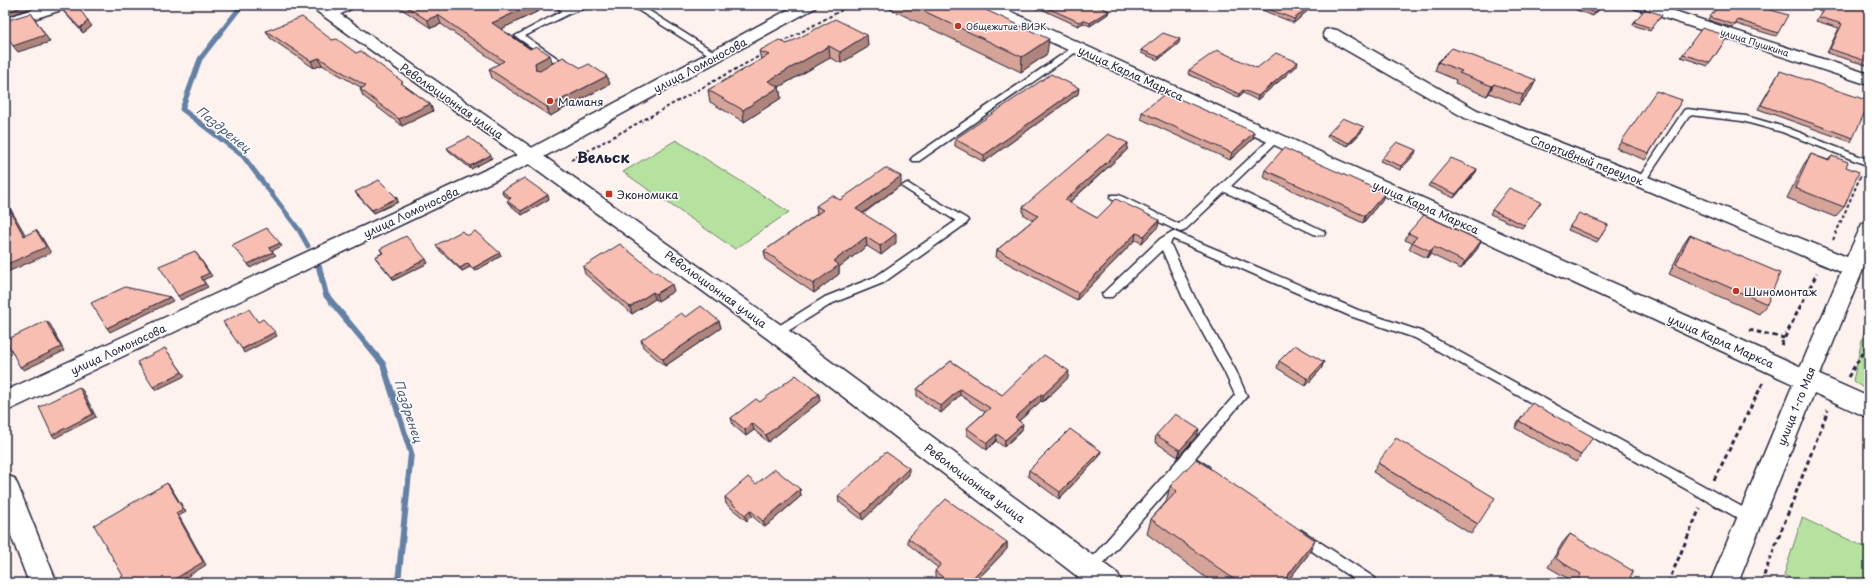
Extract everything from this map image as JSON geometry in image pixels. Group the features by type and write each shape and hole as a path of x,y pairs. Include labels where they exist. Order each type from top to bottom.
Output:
{"street":[{"path":"5,23 62,5"},
{"name":"улица Ломоносова","path":"5,402 531,156 809,5"},
{"name":"улица Карла Маркса","path":"983,5 1275,140 1869,408"},
{"name":"улица Пушкина","path":"1640,5 1869,80"},
{"name":"Революционная улица","path":"323,10 531,156 776,333 1108,583"},
{"name":"Спортивный переулок","path":"1331,34 1470,114 1641,181 1852,268"},
{"name":"улица 1-го Мая","path":"1724,583 1869,229"},
{"path":"5,486 43,583"}],"lane":[{"path":"323,10 355,5"},
{"path":"558,5 568,11"},
{"path":"548,71 562,64 519,36 568,11 590,5"},
{"path":"634,5 717,56"},
{"path":"916,159 1076,48"},
{"path":"1641,181 1687,112 1743,118 1785,130 1869,163"},
{"path":"1108,294 1275,140"},
{"path":"776,333 829,300 879,280 963,221 907,186"},
{"path":"1224,187 1320,233"},
{"path":"1115,197 1172,235 1354,313 1419,335 1602,434 1750,518"},
{"path":"1090,569 1187,460 1241,396 1230,371 1189,298 1172,235"},
{"path":"1187,460 1213,477"},
{"path":"1292,530 1370,583"}],"path":[{"path":"781,44 851,5"},
{"path":"571,160 767,51"},
{"path":"1761,583 1829,408 1864,351 1869,337"}],"green space":[{"path":"676,140 789,212 735,249 623,172"},
{"path":"1869,308 1869,392 1853,381"},
{"path":"1802,518 1869,549 1869,583 1799,583 1784,575"}],"building":[{"path":"5,5 26,5 5,13"},
{"path":"77,5 88,21 80,28 59,6"},
{"path":"404,5 531,5 492,23 530,49 536,46 550,55 535,63 536,70 540,71 563,57 581,68 589,64 607,76 547,107 489,69 504,61 438,15 427,20"},
{"path":"911,5 975,5 1049,39 1022,57"},
{"path":"1041,5 1096,5 1109,11 1090,23 1083,20 1079,22"},
{"path":"1265,5 1311,5 1294,19 1263,7"},
{"path":"1579,5 1602,5 1595,13 1578,7"},
{"path":"1719,5 1754,5 1788,15 1778,33 1738,20 1735,25 1710,17"},
{"path":"1826,5 1869,5 1869,62 1830,49 1842,24 1819,17"},
{"path":"1645,9 1662,15 1651,28 1634,22"},
{"path":"31,13 45,35 13,46 5,32 5,21"},
{"path":"302,17 332,40 337,39 356,53 361,51 430,104 399,119 360,89 366,86 319,58 311,61 266,31"},
{"path":"835,19 867,35 840,52 829,46 768,81 779,87 743,110 708,90 769,55 759,51 779,40 787,44"},
{"path":"1702,28 1728,36 1710,63 1683,54"},
{"path":"1163,33 1180,39 1159,57 1141,50"},
{"path":"1452,48 1536,80 1523,95 1494,84 1492,86 1459,73 1462,71 1438,62"},
{"path":"1217,50 1257,68 1276,53 1298,62 1258,96 1243,90 1239,94 1189,70"},
{"path":"1780,71 1869,101 1853,138 1761,105"},
{"path":"1051,74 1079,88 984,155 955,139"},
{"path":"1656,91 1682,100 1649,153 1621,142"},
{"path":"1166,93 1254,132 1232,153 1142,112"},
{"path":"1343,118 1364,127 1349,143 1328,134"},
{"path":"1108,134 1128,143 1065,200 1097,218 1116,199 1159,220 1144,236 1136,233 1078,293 997,250 1038,216 1023,207"},
{"path":"469,137 491,155 470,166 447,148"},
{"path":"1397,142 1416,150 1401,166 1382,158"},
{"path":"1284,148 1385,193 1365,216 1265,170"},
{"path":"1811,154 1829,161 1832,156 1848,162 1846,167 1859,172 1844,207 1795,188"},
{"path":"1451,158 1477,169 1456,194 1430,183"},
{"path":"885,168 901,176 856,209 896,234 880,246 866,237 834,261 839,265 813,284 764,251 823,210 816,206 832,195 840,200"},
{"path":"524,178 548,195 521,211 507,201 511,198 502,191"},
{"path":"379,180 397,198 372,210 355,192"},
{"path":"1509,188 1541,202 1524,225 1492,210"},
{"path":"5,202 24,236 36,230 46,247 5,265"},
{"path":"1579,213 1608,225 1599,239 1570,226"},
{"path":"1424,215 1481,241 1465,262 1434,247 1430,251 1412,242 1417,237 1408,233"},
{"path":"267,228 280,243 269,248 273,252 248,264 232,245"},
{"path":"462,231 467,236 475,231 500,253 473,268 468,263 460,268 436,245"},
{"path":"1690,235 1780,273 1767,304 1676,264"},
{"path":"406,236 426,259 392,277 375,257 383,253 380,249"},
{"path":"620,244 672,284 656,294 653,292 630,307 583,267"},
{"path":"195,251 209,273 201,277 205,284 178,296 159,266"},
{"path":"125,287 170,297 107,328 91,303"},
{"path":"701,306 719,321 663,359 641,340 681,313 686,317"},
{"path":"249,309 258,322 263,319 275,332 242,349 223,322"},
{"path":"46,321 61,347 20,367 6,340"},
{"path":"1295,345 1324,362 1308,379 1279,361"},
{"path":"165,348 182,372 153,387 137,362"},
{"path":"1044,355 1069,371 1015,418 1023,424 1005,440 997,434 987,443 967,428 990,408 960,389 941,406 917,389 951,361 1002,395"},
{"path":"796,375 819,394 766,435 752,423 745,430 731,418 756,399 760,402"},
{"path":"79,387 93,414 52,435 39,407"},
{"path":"1532,403 1593,437 1581,455 1519,421"},
{"path":"1175,414 1199,429 1180,450 1156,435"},
{"path":"1070,429 1101,451 1060,492 1029,470"},
{"path":"1396,438 1495,498 1478,524 1378,463"},
{"path":"886,452 909,468 862,514 838,496"},
{"path":"1196,459 1315,540 1282,583 1239,583 1151,519 1177,491 1170,486"},
{"path":"775,469 800,489 763,521 750,510 745,515 725,497 748,477 756,484"},
{"path":"167,483 183,509 176,513 203,562 168,583 111,583 123,576 94,525"},
{"path":"946,499 1007,542 968,583 950,583 935,571 941,564 908,538"},
{"path":"1570,534 1633,571 1630,577 1640,583 1576,583 1581,574 1555,558"}],"waterway":[{"name":"Паздренец","path":"242,5 200,59 182,109 243,156 299,230 308,246"},
{"name":"Паздренец","path":"319,267 326,295 383,364 411,453 398,583"}],"place":[{"name":"Общежитие ВИЭК","path":"958,26"},
{"name":"Маманя","path":"550,101"},
{"name":"Экономика","path":"609,194"},
{"name":"Шиномонтаж","path":"1736,291"}],"district":[{"name":"Вельск","path":"603,156"}]}
